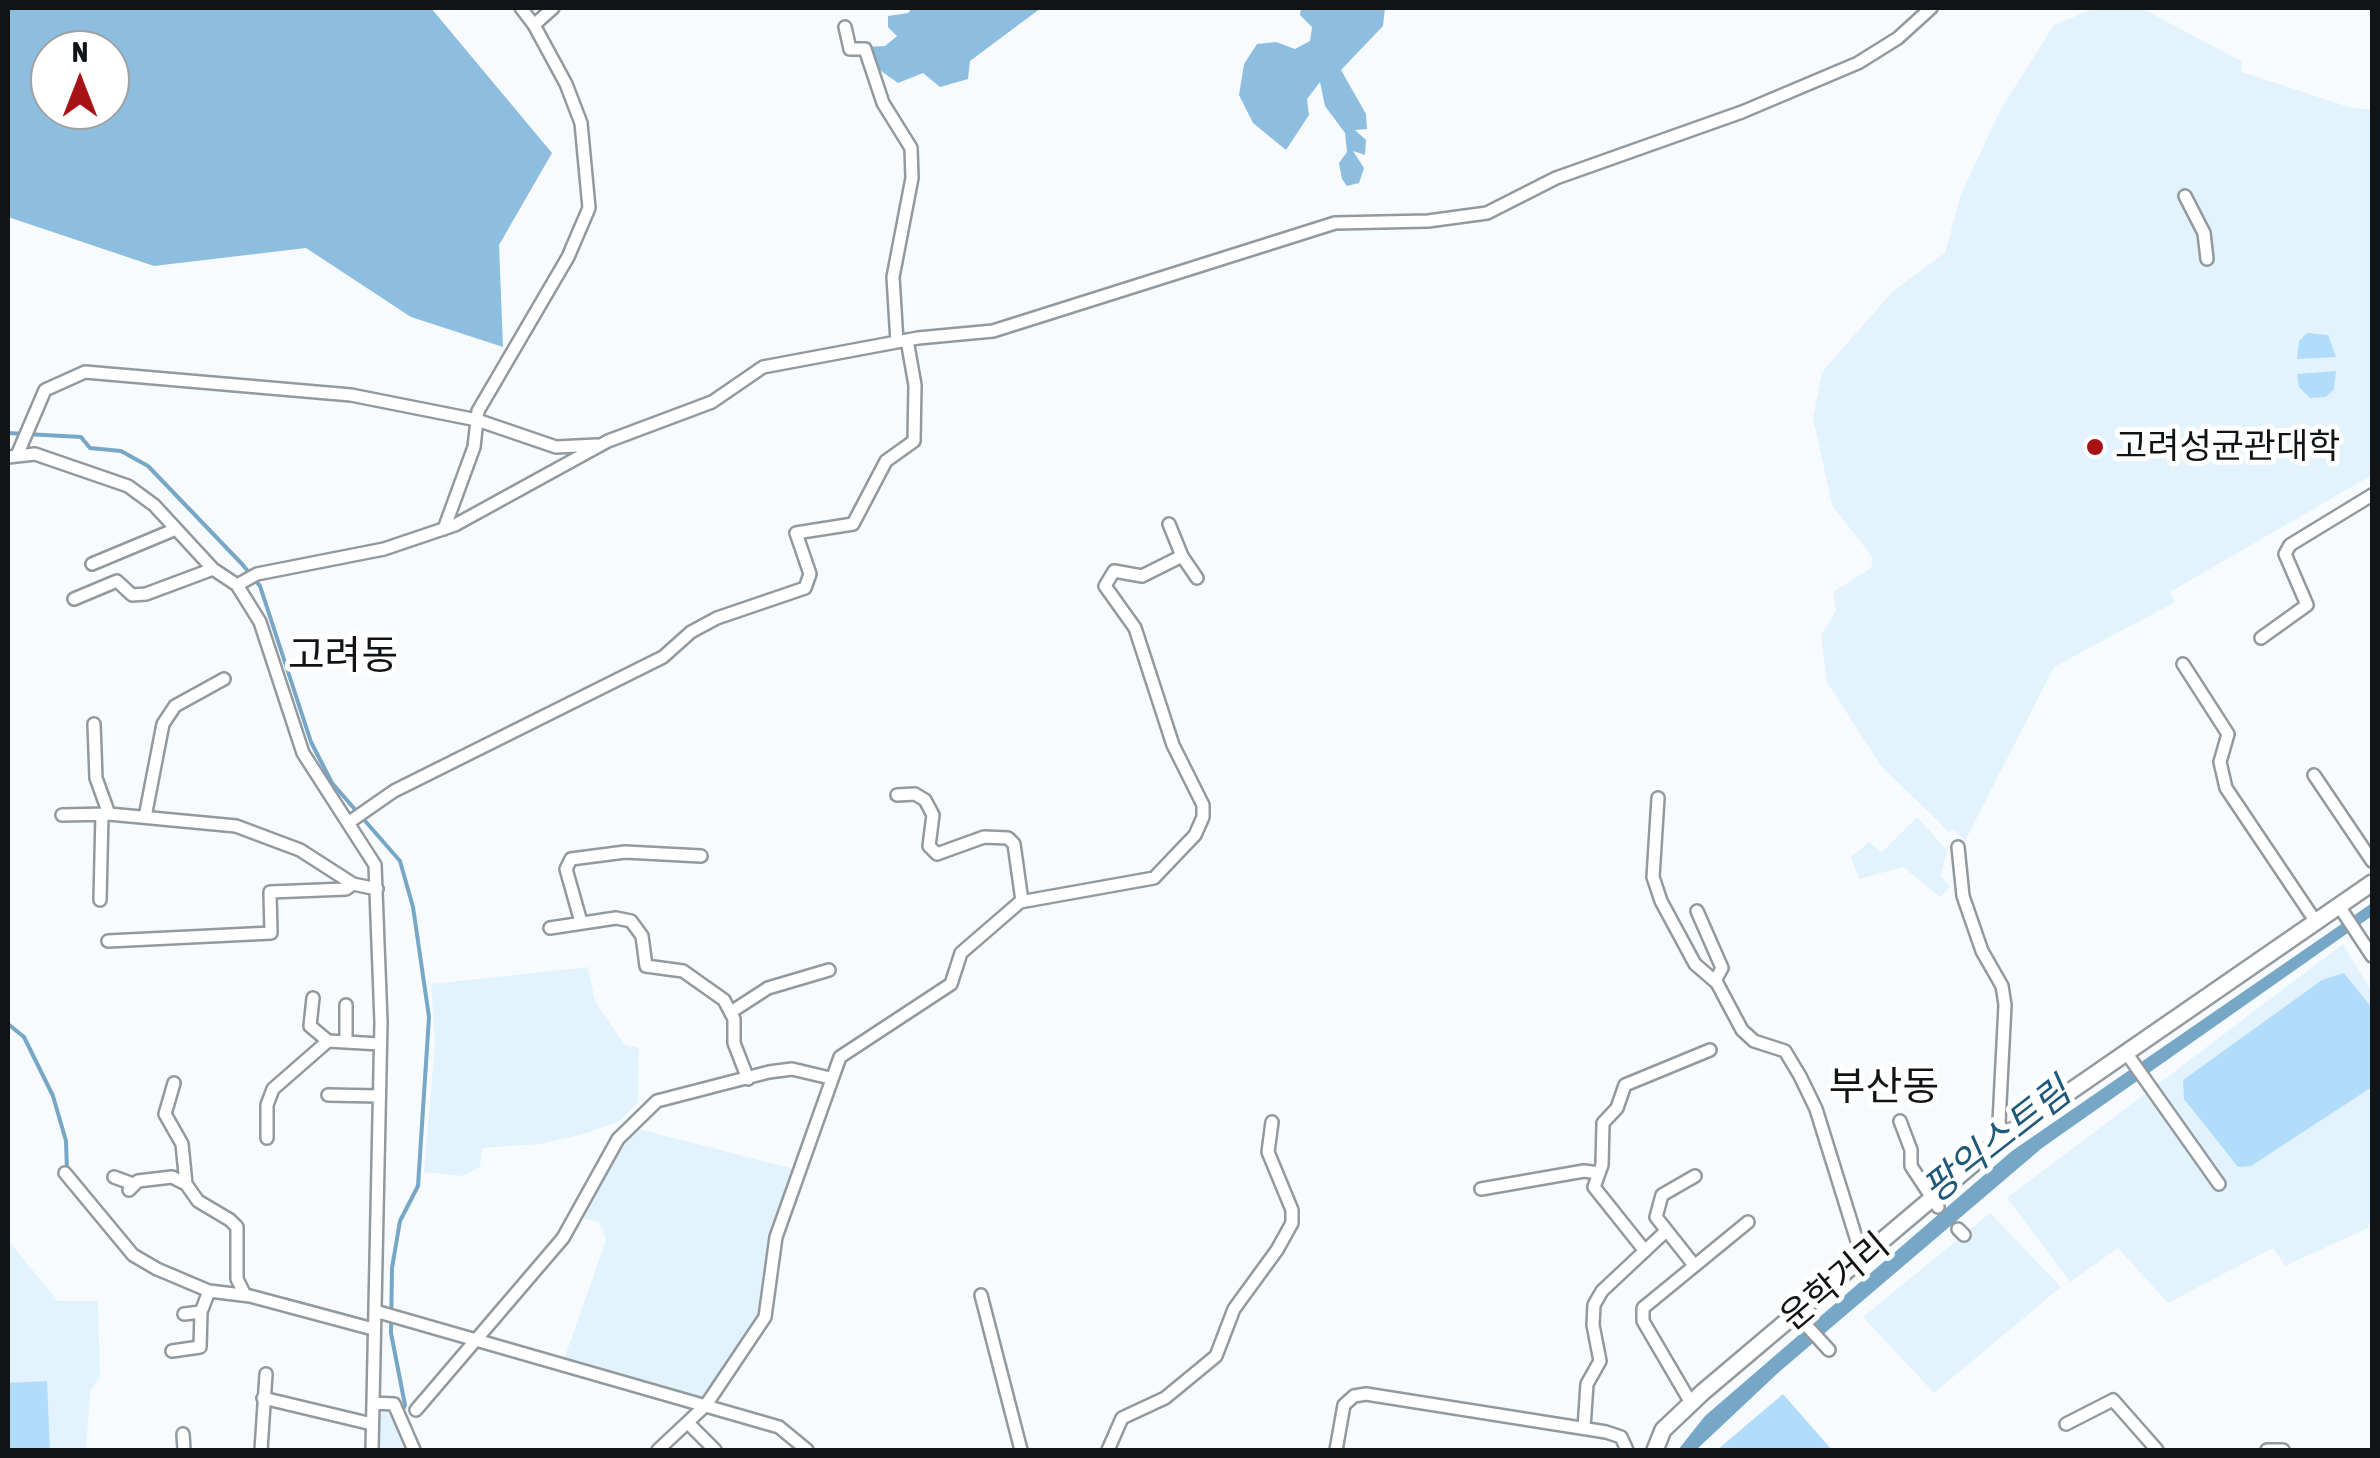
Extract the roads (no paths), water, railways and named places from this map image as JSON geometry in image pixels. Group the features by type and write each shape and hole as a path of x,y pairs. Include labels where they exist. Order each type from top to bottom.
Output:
{"main road":[{"name":"운학거리","path":"1654,1450 1663,1430 1691,1404 1936,1203 2004,1138 2130,1059 2316,922 2343,911 2372,883"}],"street":[{"path":"444,529 474,446 477,420 539,301 568,257 589,208 582,124 566,84 520,8"},
{"path":"534,26 553,8"},
{"path":"601,445 556,447 477,420 351,396 85,372 46,390 16,450 67,462 118,481 154,505 213,569 246,579 384,549 444,529 601,445 712,402 764,366 902,341 993,331 1335,223 1428,221 1486,213 1556,178 1742,112 1858,63 1898,38 1931,8"},
{"path":"350,821 500,736 663,658 691,632 717,618 806,588 810,574 796,533 854,524 886,462 914,441 916,385 902,341 893,277 912,178 911,148 882,103 864,49 850,49 845,27"},
{"path":"2186,196 2204,233 2207,259"},
{"path":"2261,638 2307,605 2285,554 2290,545 2372,494"},
{"path":"1168,524 1197,578"},
{"path":"92,564 176,529"},
{"path":"658,1450 706,1405 765,1318 776,1237 840,1057 951,984 960,953 1022,901 1154,878 1195,835 1203,818 1203,805 1173,745 1135,628 1105,586 1114,571 1142,576 1182,556"},
{"path":"74,599 117,581 132,595 146,594 213,569"},
{"path":"246,579 303,753 375,865 380,1044 372,1450"},
{"path":"2183,664 2228,734 2220,762 2226,788 2316,922"},
{"path":"145,817 163,724 176,706 224,680"},
{"path":"94,724 96,778 106,814 100,900"},
{"path":"2314,775 2372,860"},
{"path":"897,794 916,794 925,800 933,815 929,846 936,854 960,849 984,837 1008,838 1014,844 1022,901"},
{"path":"1658,798 1653,877 1677,935 1695,964 1715,981 1742,1030 1754,1041 1786,1051 1816,1110 1863,1260"},
{"path":"62,815 106,814 236,826 300,850 354,884 378,889"},
{"path":"1958,846 1963,896 1982,951 2002,986 2005,1005 1999,1122 2004,1138"},
{"path":"581,922 566,869 571,859 625,852 701,856"},
{"path":"108,941 271,933 270,892 346,888 354,884"},
{"path":"1697,911 1722,968 1715,981"},
{"path":"2343,911 2372,956"},
{"path":"550,928 616,918 631,921 642,936 646,966 683,972 724,1000 731,1012 734,1043 748,1079"},
{"path":"731,1012 768,988 829,970"},
{"path":"314,998 310,1026 328,1041 380,1044"},
{"path":"346,1005 346,1042"},
{"path":"267,1138 267,1106 273,1089 328,1041"},
{"path":"1645,1251 1594,1187 1603,1124 1617,1108 1625,1085 1710,1050"},
{"path":"2130,1059 2219,1184"},
{"path":"416,1410 563,1238 618,1139 637,1117 673,1094 792,1069 830,1078"},
{"path":"174,1083 165,1114 182,1144 186,1184"},
{"path":"328,1094 378,1096"},
{"path":"1900,1121 1911,1150 1911,1166 1936,1203"},
{"path":"1108,1450 1122,1418 1179,1388 1216,1356 1234,1309 1278,1250 1292,1223 1292,1210 1268,1152 1272,1122"},
{"path":"1481,1190 1584,1170 1598,1173"},
{"path":"65,1174 133,1255 208,1291 244,1291 376,1321 398,1318 779,1427 807,1450"},
{"path":"1694,1265 1656,1216 1658,1199 1695,1176"},
{"path":"114,1177 131,1187 172,1177 186,1184 198,1200 236,1227 237,1279 244,1291"},
{"path":"1691,1404 1667,1368 1642,1313 1748,1222"},
{"path":"1584,1428 1586,1384 1600,1362 1592,1325 1594,1305 1666,1231"},
{"path":"172,1351 200,1347 201,1312 208,1291"},
{"path":"981,1295 1021,1450"},
{"path":"184,1314 201,1312"},
{"path":"1800,1318 1827,1346"},
{"path":"261,1450 266,1374"},
{"path":"1336,1450 1344,1404 1354,1396 1366,1394 1584,1428 1620,1437 1626,1450"},
{"path":"264,1398 372,1424"},
{"path":"2066,1424 2113,1400 2157,1450"},
{"path":"372,1403 394,1404 414,1450"},
{"path":"688,1423 715,1450"},
{"path":"183,1434 184,1450"},
{"path":"2267,1450 2283,1450"}],"waterway":[{"path":"8,433 81,437 90,448 121,451 148,466 242,564 260,586 311,742 332,783 400,861 413,907 429,1017 418,1186 400,1221 392,1268 391,1333 405,1405 402,1411"},
{"path":"8,1024 24,1037 53,1096 66,1141 67,1172"},
{"path":"284,1299 362,1320"}],"place":[{"name":"고려성균관대학","path":"2095,447"}],"district":[{"name":"고려동","path":"343,656"},
{"name":"부산동","path":"1884,1087"}],"water label":[{"name":"팡익스트림","path":"1997,1141"}]}
